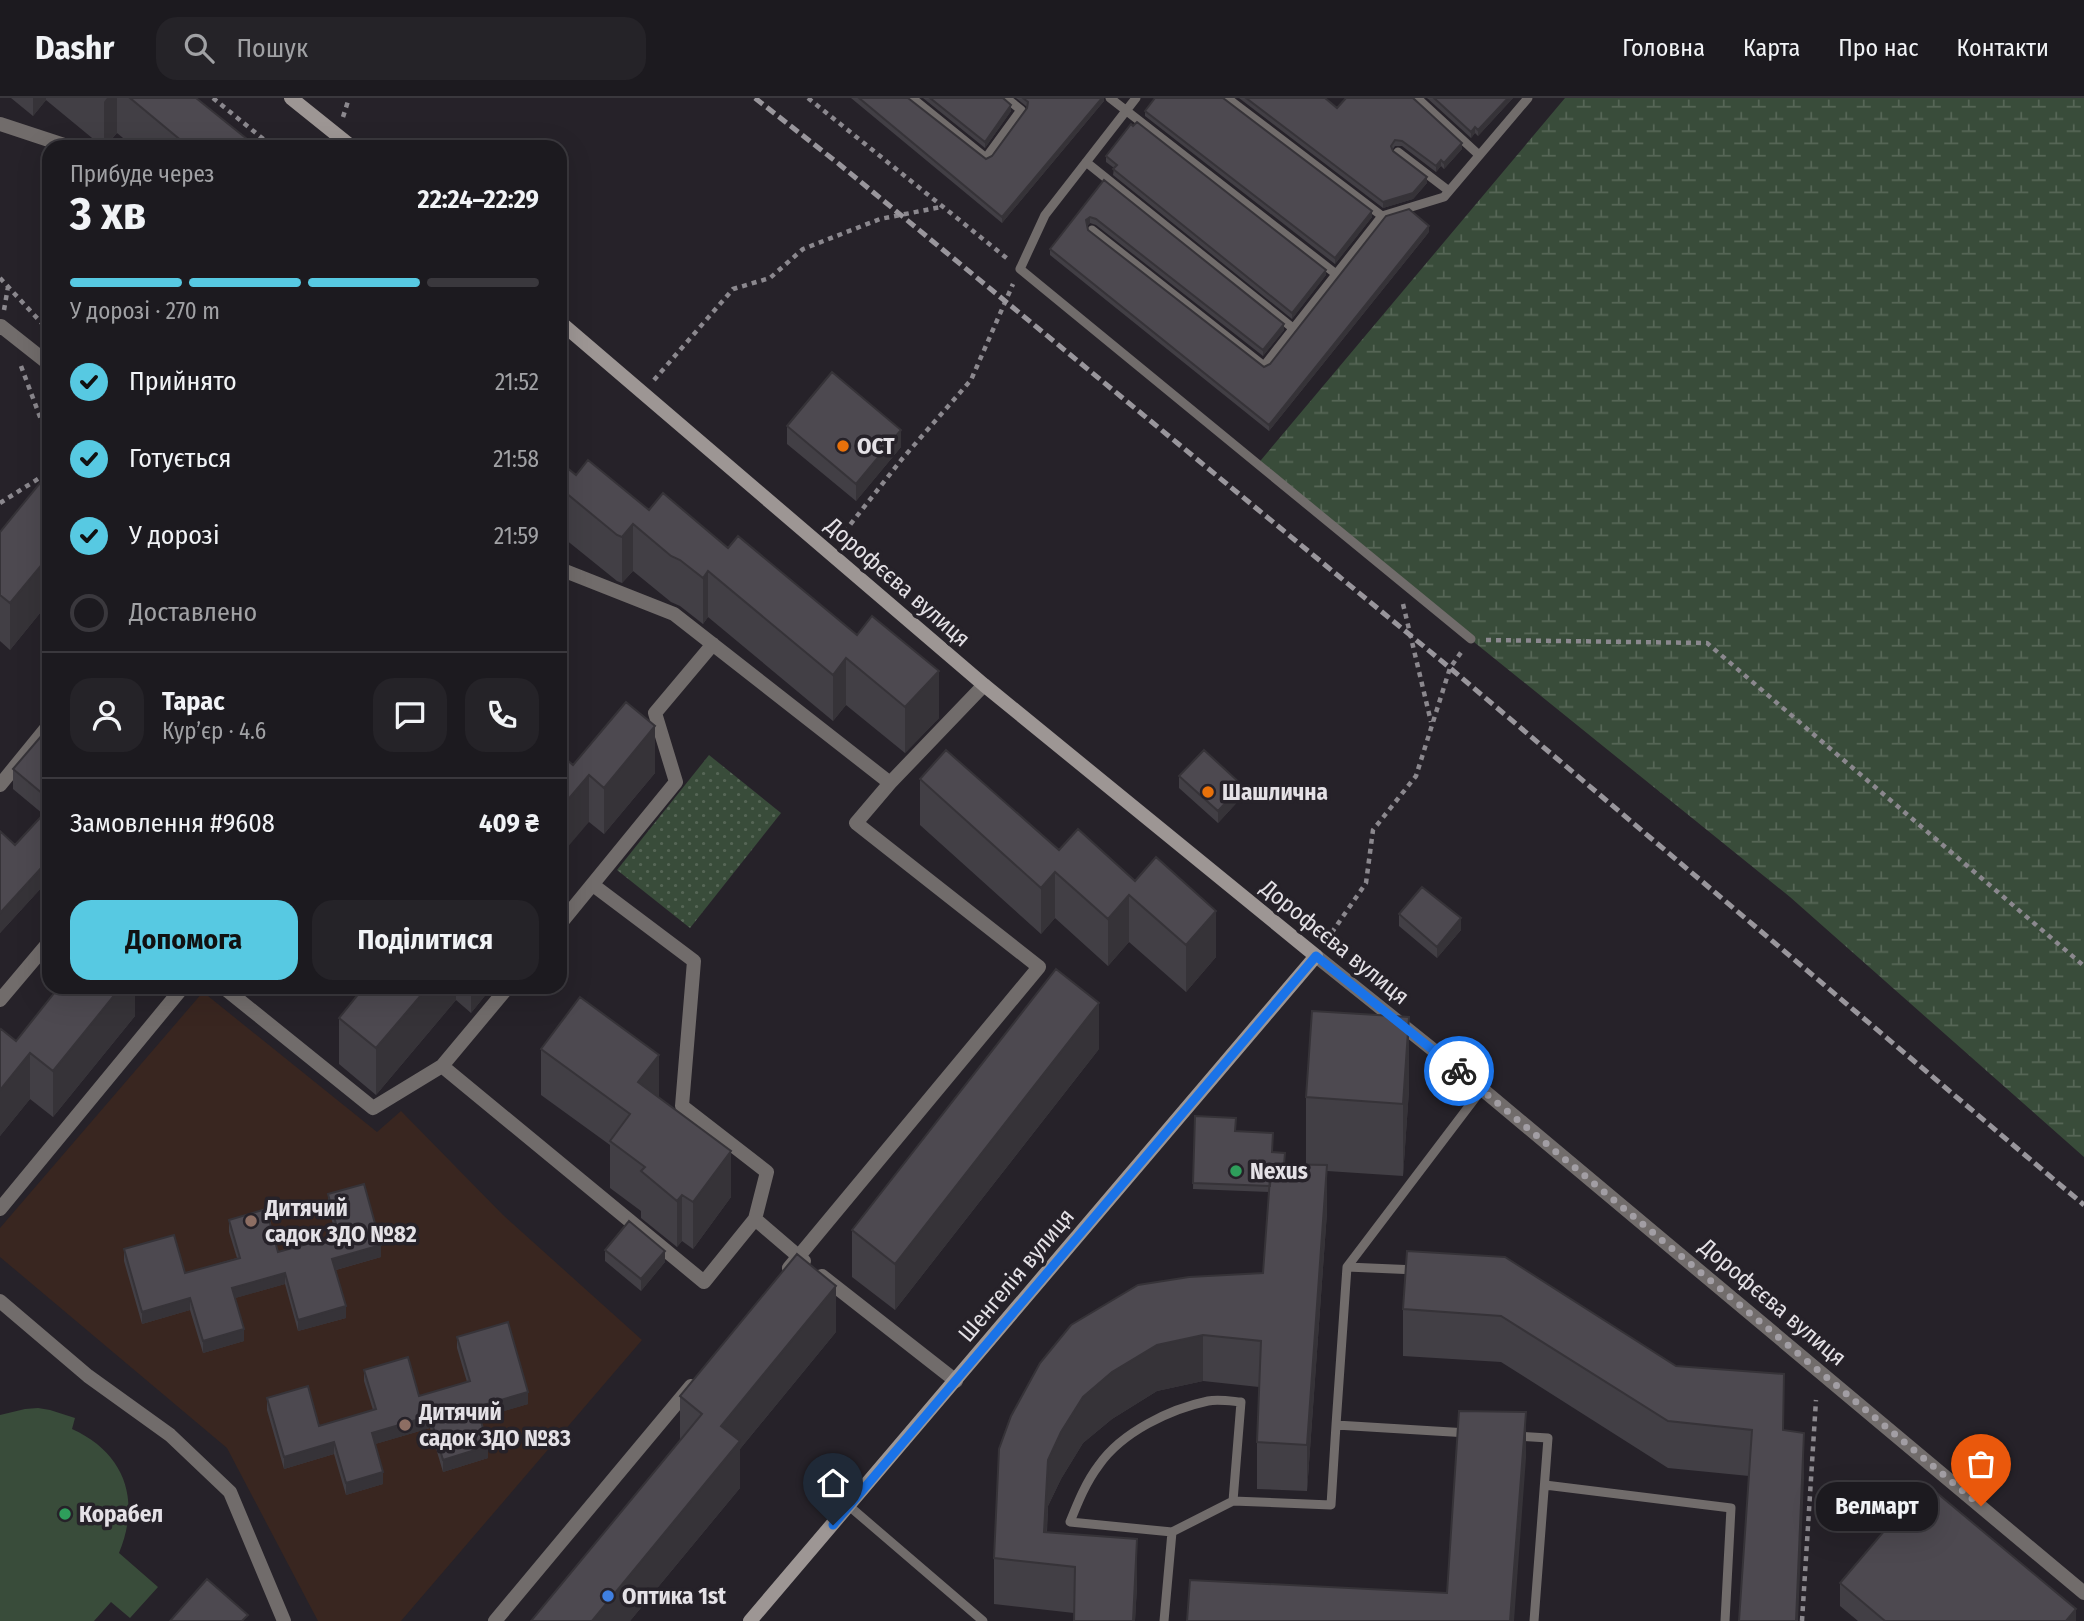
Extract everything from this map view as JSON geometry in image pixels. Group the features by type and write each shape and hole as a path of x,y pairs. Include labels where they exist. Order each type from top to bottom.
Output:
{"street":[{"path":"291,98 343,140"},
{"path":"0,124 49,140"},
{"path":"0,328 1,326 42,358"},
{"name":"Дорофєєва вулиця","path":"567,329 984,685 1482,1089 2084,1593"},
{"path":"567,572 674,614 890,783"},
{"path":"567,916 677,782 655,713 713,644"},
{"path":"780,1278 1039,967 856,823 890,783 984,685"},
{"path":"0,785 42,734"},
{"path":"442,1066 704,1282 755,1219 767,1172 682,1106 694,961 593,885"},
{"path":"2,994 42,950"},
{"name":"Шенгелія вулиця","path":"750,1621 1316,956"},
{"path":"0,1209 177,994"},
{"path":"232,994 373,1108 442,1066 502,994"},
{"path":"755,1219 956,1381"},
{"path":"0,1301 88,1376 170,1435 230,1492 284,1621"},
{"path":"495,1621 700,1374"}],"lane":[{"path":"912,98 986,158 1021,110 1006,98"},
{"path":"1110,98 1336,274"},
{"path":"1136,98 1045,215 1020,269 1471,639"},
{"path":"1227,98 1382,216"},
{"path":"1417,98 1479,155"},
{"path":"1092,230 1264,366 1382,216 1444,197 1526,99"},
{"path":"1398,152 1449,191"},
{"path":"1086,162 1294,329"},
{"path":"1233,1501 1241,1402 1210,1401 1170,1414 1128,1437 1100,1463 1081,1493 1070,1522 1172,1532 1233,1501 1331,1505 1347,1267 1482,1089"},
{"path":"1347,1267 1421,1270"},
{"path":"1336,1425 1482,1434"},
{"path":"1508,1435 1548,1438 1534,1621"},
{"path":"1545,1485 1731,1508 1725,1621"},
{"path":"849,1506 984,1621"},
{"path":"1164,1621 1172,1532"}],"path":[{"path":"213,98 264,140"},
{"path":"808,98 1020,269 971,380 902,459 828,552"},
{"path":"643,393 733,289 770,278 803,249 880,219 942,206"},
{"path":"0,278 42,323"},
{"path":"0,503 42,476"},
{"path":"1398,579 1431,723"},
{"path":"1316,956 1366,883 1373,830 1416,776 1450,668 1471,639 1707,643 2084,966"},
{"path":"1802,1621 1816,1400"}],"shaded area":[{"path":"201,994 205,994 377,1132 401,1111 503,1215 642,1340 401,1621 318,1621 227,1448 0,1257 0,1228"}],"green space":[{"path":"1565,98 2084,98 2084,1157 1790,897 1256,466"},
{"path":"709,755 781,813 690,928 617,870"},
{"name":"Корабел","path":"38,1408 75,1418 72,1429 105,1451 124,1480 128,1515 119,1553 158,1587 130,1618 111,1602 94,1621 0,1621 0,1415"}],"building":[{"path":"130,98 196,98 248,140 181,140"},
{"path":"859,98 908,98 986,159 992,156 1027,108 1028,102 1023,98 1102,98 1002,217"},
{"path":"930,98 1003,98 1011,105 985,142"},
{"path":"1155,98 1223,98 1372,211 1335,258 1145,111"},
{"path":"1246,98 1325,98 1337,108 1346,98 1413,98 1462,143 1444,163 1441,160 1436,166 1402,141 1395,140 1391,146 1393,151 1427,177 1413,193 1383,202"},
{"path":"1434,98 1508,98 1478,130 1475,127 1471,132"},
{"path":"1137,122 1326,270 1292,313 1113,169 1117,165 1106,156 1131,124 1133,126"},
{"path":"1104,180 1284,324 1263,350 1096,219 1090,217 1086,220 1088,230 1264,367 1270,364 1386,216 1409,209 1429,226 1269,425 1050,249"},
{"path":"832,372 901,430 856,484 787,426"},
{"path":"588,460 649,510 663,493 728,548 738,536 857,635 872,616 939,671 905,707 846,658 833,675 708,571 703,578 671,556 633,524 622,537 617,535 567,494 567,468 576,475"},
{"path":"42,481 42,564 10,603 0,595 0,532"},
{"path":"626,702 655,726 604,788 589,775 567,801 567,760 573,765"},
{"path":"42,735 42,793 13,769"},
{"path":"946,750 1059,850 1078,829 1135,881 1156,857 1216,911 1186,945 1129,895 1108,919 1055,872 1041,888 920,779"},
{"path":"1204,750 1242,785 1218,811 1179,776"},
{"path":"42,816 42,867 0,913 0,831 15,845"},
{"path":"1422,887 1461,918 1437,947 1399,914"},
{"path":"1056,969 1099,1003 895,1264 852,1230"},
{"path":"53,994 115,994 53,1071 30,1053 0,1090 1,1029 16,1041"},
{"path":"358,994 422,994 376,1048 339,1018"},
{"path":"580,997 659,1055 638,1082 731,1151 693,1202 682,1195 677,1201 641,1171 645,1167 610,1141 630,1114 541,1049"},
{"path":"1312,1011 1409,1017 1403,1104 1306,1097"},
{"path":"1195,1116 1236,1118 1235,1131 1273,1133 1272,1152 1285,1153 1284,1165 1271,1164 1270,1186 1193,1183"},
{"path":"1271,1164 1327,1165 1307,1445 1257,1442 1261,1341 1203,1335 1157,1345 1112,1372 1083,1397 1061,1432 1048,1460 1044,1532 1137,1539 1133,1621 1074,1621 1075,1567 994,1558 999,1449 1011,1416 1040,1363 1071,1325 1138,1285 1189,1277 1263,1273"},
{"path":"364,1184 381,1245 332,1259 346,1306 298,1320 285,1273 232,1288 244,1329 203,1341 190,1298 142,1312 124,1249 174,1235 185,1273 240,1258 229,1220 266,1209 278,1252 339,1235 328,1194"},
{"path":"629,1221 665,1251 641,1279 605,1250"},
{"path":"1407,1251 1505,1257 1676,1366 1784,1374 1783,1430 1804,1433 1796,1621 1739,1621 1752,1430 1668,1421 1501,1316 1403,1309"},
{"path":"797,1254 836,1286 721,1426 740,1441 592,1621 531,1621 702,1414 680,1396"},
{"path":"508,1322 528,1392 477,1407 488,1446 443,1460 430,1416 372,1433 383,1472 346,1483 334,1442 284,1457 267,1398 308,1386 319,1426 376,1409 364,1370 408,1357 419,1396 470,1381 457,1337"},
{"path":"1459,1411 1526,1412 1510,1621 1187,1621 1190,1580 1447,1593"},
{"path":"1925,1483 2076,1609 2066,1621 1885,1621 1840,1583"},
{"path":"207,1579 248,1615 242,1621 170,1621"}],"railway":[{"path":"755,98 839,164 1450,668 2084,1205"}],"way so far":[{"path":"1459,1071 1981,1506"}],"place":[{"name":"ОСТ","path":"843,446"},
{"name":"Шашлична","path":"1208,792"},
{"name":"Nexus","path":"1236,1171"},
{"name":"Дитячий садок ЗДО №82","path":"251,1221"},
{"name":"Дитячий садок ЗДО №83","path":"405,1425"},
{"name":"Велмарт","path":"1981,1506"},
{"name":"Корабел","path":"65,1514"},
{"name":"Оптика 1st","path":"608,1596"}],"route":[{"path":"833,1525 1316,956 1459,1071"}]}
